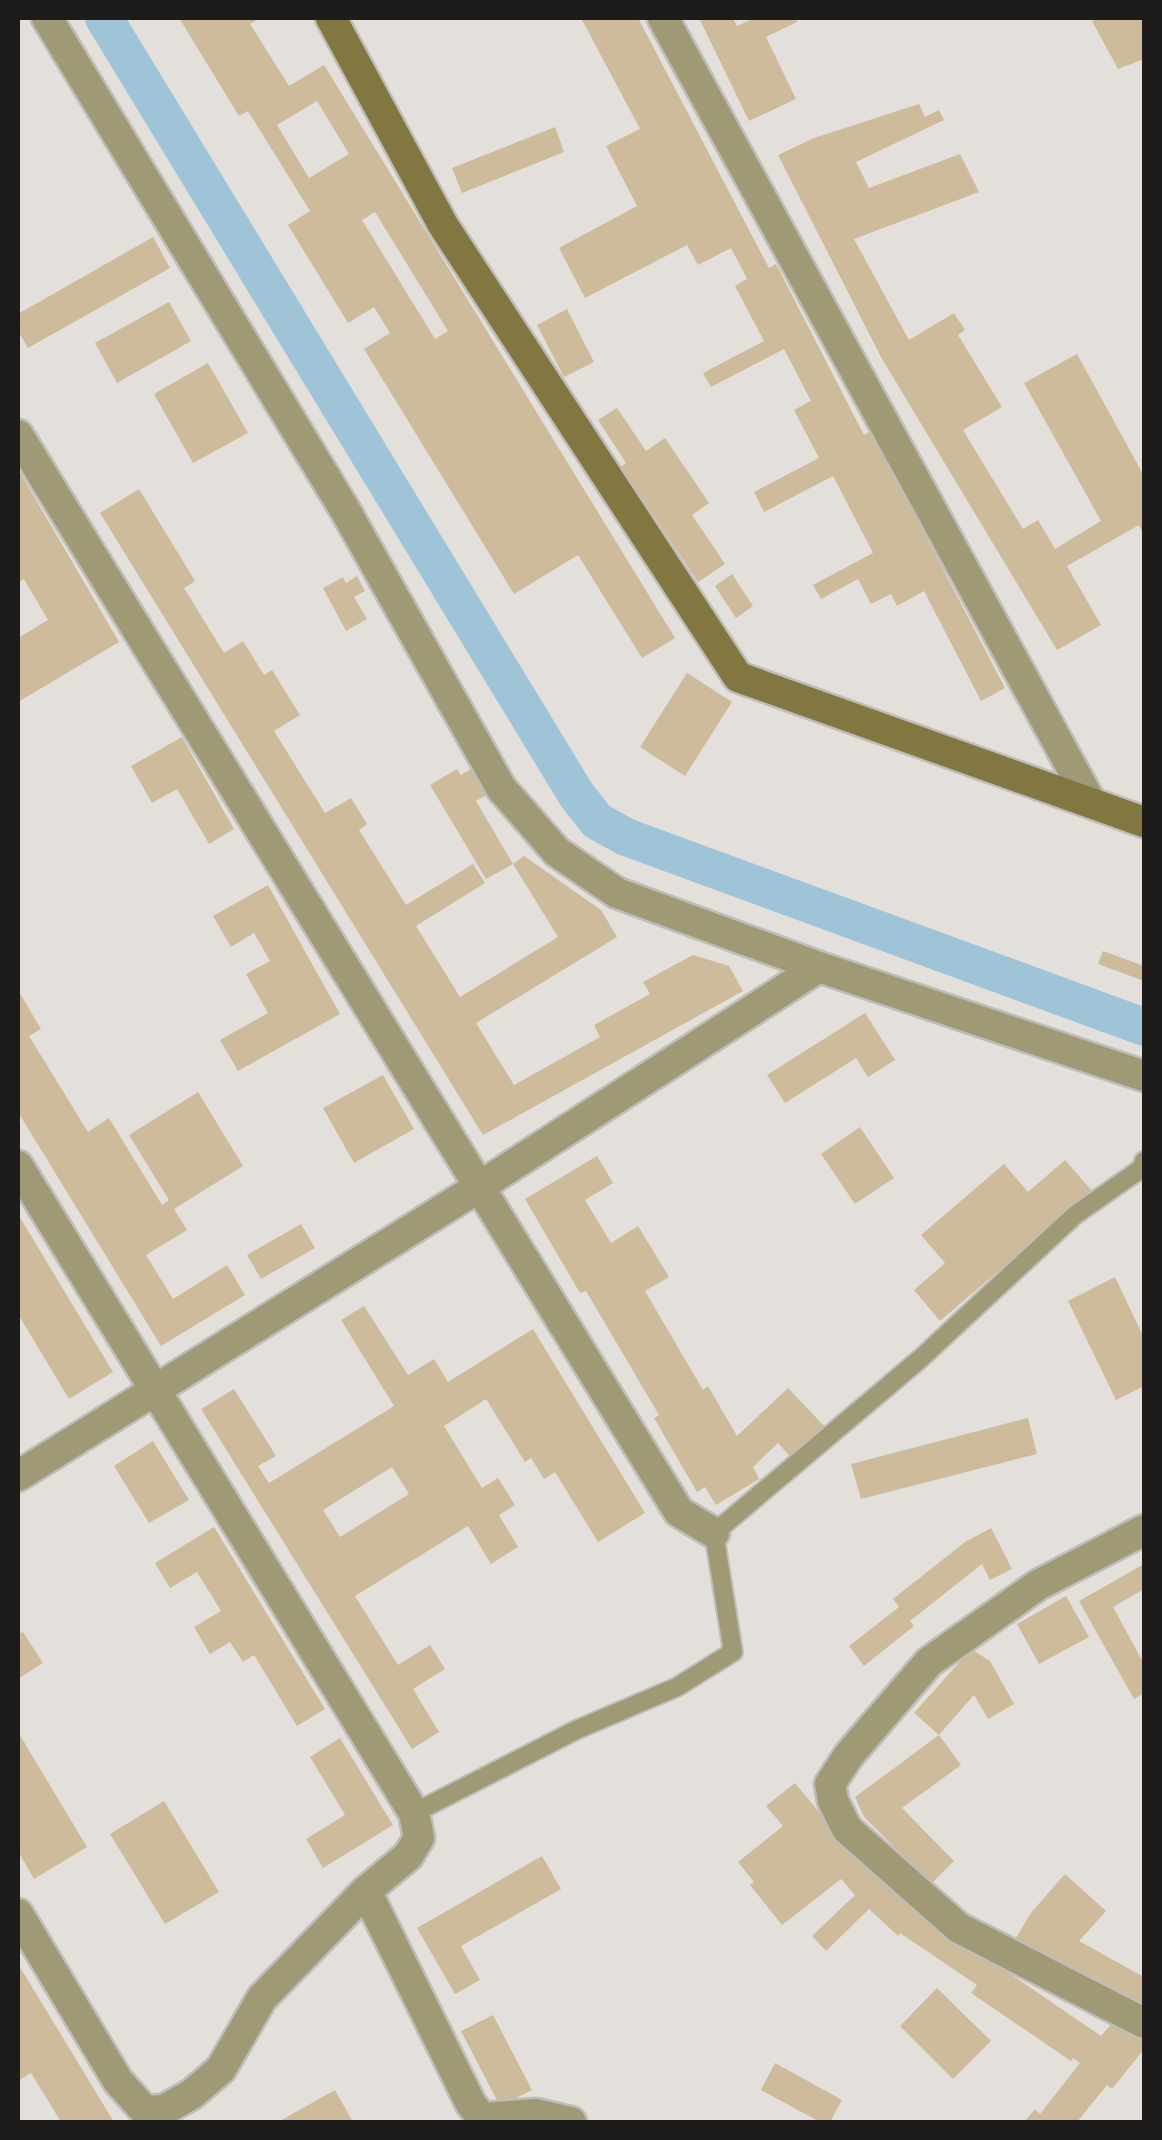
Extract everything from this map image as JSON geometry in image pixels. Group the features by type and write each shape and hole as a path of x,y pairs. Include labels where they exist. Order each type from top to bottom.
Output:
{"street":[{"path":"47,18 346,510 501,788 557,852 617,892 819,967 1144,1076"},
{"path":"331,18 443,225 738,677 1144,822"},
{"path":"662,18 1091,804"},
{"path":"18,435 679,1512 714,1532"},
{"path":"18,1476 479,1187 819,967"},
{"path":"18,1166 414,1812 419,1838 408,1856 366,1891 262,1998 220,2070 161,2116 145,2111 118,2081 18,1914"},
{"path":"1144,1530 1038,1586 929,1662 849,1755 830,1784 832,1801 847,1830 959,1928 1144,2023"},
{"path":"366,1891 471,2104 482,2118 536,2114 571,2122"}],"lane":[{"path":"414,1812 576,1730 677,1687 734,1652 714,1532 920,1359 1076,1215 1142,1168 1144,1160"}],"building":[{"path":"179,18 260,18 250,24 289,86 324,65 675,638 642,658 578,555 514,594 364,349 390,333 374,307 348,323 288,225 310,211 248,111 239,116","holes":["317,101 349,154 309,178 277,125","375,212 448,331 435,339 362,220"]},
{"path":"581,18 638,18 769,268 776,264 864,435 871,431 1005,688 981,701 924,591 897,606 891,594 871,604 858,579 821,599 813,585 873,553 833,476 764,512 754,492 819,458 794,410 811,401 784,349 711,387 703,373 764,341 735,286 747,279 731,248 698,265 687,245 585,298 559,248 637,206 606,146 640,129"},
{"path":"699,18 733,18 737,26 755,18 794,18 797,22 766,37 796,99 749,121"},
{"path":"1144,18 1144,59 1118,69 1092,21"},
{"path":"919,104 925,117 939,110 944,120 856,162 869,188 960,154 979,192 854,239 909,340 954,313 965,330 958,335 1002,407 963,430 1023,529 1038,520 1055,549 1101,521 1024,383 1077,354 1144,476 1144,535 1139,525 1067,566 1101,625 1057,650 881,357 778,155 814,138"},
{"path":"555,127 564,152 462,193 452,168"},
{"path":"153,237 170,268 28,348 18,331 18,314"},
{"path":"169,302 191,341 117,383 95,343"},
{"path":"567,309 594,362 564,377 537,325"},
{"path":"208,363 248,433 193,463 154,394"},
{"path":"617,408 646,451 665,438 709,503 692,515 725,564 698,582 621,467 626,463 598,420"},
{"path":"18,469 119,642 18,702 18,638 48,620 24,579 18,583"},
{"path":"139,489 195,581 184,588 224,653 243,641 264,675 272,670 300,715 274,731 325,813 351,798 367,824 359,830 406,905 473,864 485,883 416,926 460,997 558,937 513,864 524,856 601,910 617,937 476,1023 514,1085 600,1037 594,1025 650,994 643,982 693,955 729,966 743,991 483,1135 100,513"},
{"path":"732,574 753,606 736,618 715,586"},
{"path":"357,576 365,591 354,597 367,619 346,631 323,588 343,577 346,583"},
{"path":"687,673 732,702 685,776 640,747"},
{"path":"182,737 234,829 209,844 177,789 152,803 131,766"},
{"path":"475,767 490,793 476,801 513,864 486,879 430,785 457,769 461,775"},
{"path":"268,885 340,1014 238,1071 220,1040 268,1013 246,974 270,961 254,933 231,947 213,916"},
{"path":"1103,951 1144,966 1144,981 1098,964"},
{"path":"18,990 41,1029 29,1036 88,1132 109,1118 162,1205 169,1200 129,1135 198,1092 243,1166 174,1209 187,1230 146,1255 173,1299 227,1265 245,1295 161,1346 18,1112"},
{"path":"865,1013 895,1060 868,1077 856,1058 785,1103 767,1075"},
{"path":"383,1075 414,1129 354,1163 323,1108"},
{"path":"860,1127 894,1178 855,1204 821,1154"},
{"path":"597,1156 613,1183 585,1200 611,1243 638,1226 669,1277 645,1291 703,1390 708,1386 737,1436 788,1388 829,1431 796,1463 778,1443 753,1467 759,1479 716,1505 705,1487 697,1492 654,1418 659,1415 586,1291 580,1293 525,1199"},
{"path":"1065,1160 1092,1191 940,1321 914,1290 945,1263 921,1235 1004,1164 1028,1192"},
{"path":"18,1214 113,1372 69,1399 18,1314"},
{"path":"301,1224 315,1248 261,1279 247,1255"},
{"path":"1115,1277 1144,1338 1144,1386 1116,1400 1068,1301"},
{"path":"364,1306 408,1375 434,1359 448,1382 533,1329 645,1513 598,1542 555,1472 544,1479 531,1458 525,1462 486,1399 444,1426 482,1488 498,1478 515,1505 499,1515 518,1547 491,1564 468,1526 355,1596 398,1665 430,1645 445,1669 413,1689 439,1732 412,1749 201,1409 234,1389 276,1456 258,1466 269,1483 394,1406 341,1320","holes":["392,1467 409,1494 340,1537 323,1510"]},
{"path":"1028,1418 1037,1454 861,1499 851,1464"},
{"path":"153,1441 189,1500 149,1523 114,1466"},
{"path":"214,1527 325,1709 297,1726 254,1655 243,1662 230,1642 210,1654 194,1627 221,1611 197,1572 170,1588 155,1563"},
{"path":"991,1528 1012,1569 990,1580 982,1564 910,1621 914,1626 864,1666 849,1646 899,1607 893,1599 965,1542"},
{"path":"1144,1564 1144,1589 1113,1607 1144,1664 1144,1693 1134,1699 1079,1601"},
{"path":"1066,1596 1089,1637 1039,1664 1017,1624"},
{"path":"23,1632 43,1663 18,1679 18,1635"},
{"path":"971,1649 990,1661 1014,1704 988,1719 974,1695 939,1735 914,1713"},
{"path":"18,1732 87,1847 34,1879 18,1851"},
{"path":"939,1735 961,1765 902,1808 954,1861 931,1884 864,1817 855,1797"},
{"path":"340,1738 393,1825 323,1868 306,1839 345,1815 310,1757"},
{"path":"795,1783 828,1823 920,1912 1101,2036 1115,2020 1144,2043 1144,2049 1112,2089 1107,2085 1077,2122 1024,2122 1035,2109 1040,2114 1080,2063 1073,2058 1071,2061 971,1993 977,1985 900,1933 898,1936 869,1909 826,1951 812,1936 855,1895 841,1879 782,1925 750,1885 754,1882 738,1862 783,1826 766,1806"},
{"path":"164,1801 219,1892 165,1924 110,1834"},
{"path":"542,1856 561,1889 461,1946 480,1980 455,1994 417,1928"},
{"path":"1065,1874 1106,1911 1079,1941 1144,1977 1144,2014 1015,1940 1030,1914"},
{"path":"18,1964 114,2122 61,2122 31,2073 18,2081"},
{"path":"937,1988 991,2041 953,2079 900,2026"},
{"path":"493,2015 532,2090 500,2106 461,2031"},
{"path":"775,2063 842,2100 830,2122 820,2122 761,2090"},
{"path":"335,2090 353,2122 278,2122"}],"waterway":[{"path":"104,18 576,794 597,821 626,837 1144,1027"}]}
